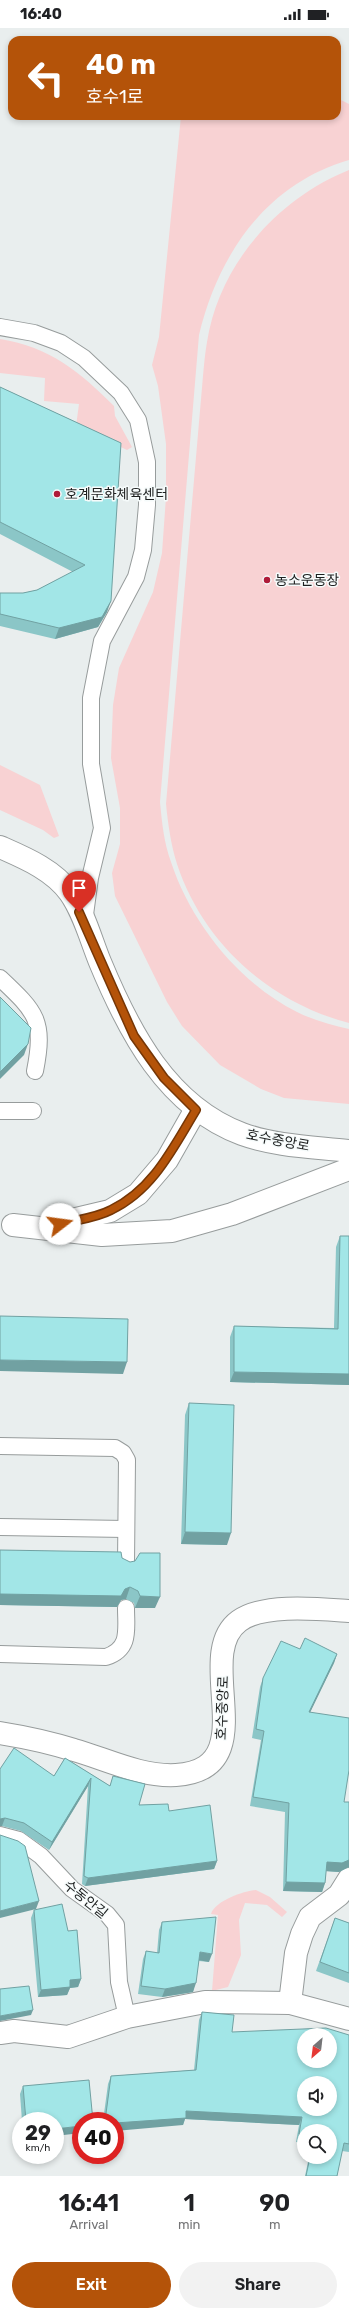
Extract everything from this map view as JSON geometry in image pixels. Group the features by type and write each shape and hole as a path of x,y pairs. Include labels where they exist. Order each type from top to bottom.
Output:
{"street":[{"name":"호수중앙로","path":"0,847 48,872 70,893 134,1036 164,1078 196,1110 242,1134 282,1144 349,1151"},
{"path":"6,1225 60,1224 110,1211 138,1194 167,1160 196,1110"},
{"path":"6,1225 102,1235 172,1231 232,1214 349,1169"},
{"name":"호수중앙로","path":"0,1733 38,1739 120,1766 153,1773 176,1775 198,1770 212,1761 223,1742 222,1648 228,1633 239,1621 257,1612 280,1610 349,1610"},
{"path":"290,2003 296,1954 302,1934 310,1917 339,1895 349,1879"},
{"path":"0,2033 14,2031 68,2037 127,2017 205,2002 290,2003 349,2019"}],"lane":[{"path":"0,327 41,336 61,343 84,358 121,392 138,420 147,462 147,505 143,550 136,577 102,641 92,691 91,764 102,828 90,878 84,922"},
{"path":"0,978 23,999 37,1021 40,1043 35,1071"},
{"path":"0,1111 34,1111"},
{"path":"0,1446 115,1448 123,1453 127,1460 126,1564"},
{"path":"0,1527 126,1530"},
{"path":"0,1654 106,1657 116,1654 122,1647 126,1636 126,1608"},
{"name":"수동안길","path":"0,1834 19,1840 41,1856 72,1889 90,1900 107,1914 116,1925 119,1982 127,2017"}],"shaded area":[{"path":"341,100 349,104 349,160 320,171 293,186 270,205 250,226 233,251 219,277 207,305 199,335 160,802 167,848 180,885 204,929 220,949 237,968 276,1000 309,1017 349,1029 349,1104 284,1098 261,1089 220,1065 182,1026 167,1002 115,896 112,873 120,844 120,808 111,758 113,705 119,668 153,592 162,553 166,497 166,444 158,386 152,365 159,337 181,120 341,120"},
{"name":"농소운동장","path":"349,170 349,1023 320,1013 292,1000 266,984 243,965 222,943 204,919 189,893 177,864 170,834 166,804 204,363 207,342 214,314 224,287 238,261 256,238 276,217 298,198"},
{"path":"0,339 34,348 49,355 63,363 89,382 114,406 115,416 132,447 127,450 76,426 79,404 44,401 45,378 0,373"},
{"path":"0,765 40,785 59,836 54,838 43,830 0,810"},
{"path":"256,1890 270,1897 287,1912 282,1917 267,1905 245,1903 239,1920 241,1955 228,1987 212,1991 218,1915 211,1914 218,1905 224,1901 244,1892"}],"building":[{"name":"호계문화체육센터","path":"0,387 121,443 111,601 102,617 59,628 0,614 0,593 23,593 37,590 85,565 0,522"},
{"path":"0,997 31,1028 28,1044 0,1072"},
{"path":"340,1236 349,1236 349,1374 234,1372 234,1326 338,1329"},
{"path":"0,1316 128,1319 127,1362 0,1360"},
{"path":"189,1403 234,1405 231,1533 185,1532"},
{"path":"0,1550 121,1552 122,1558 130,1562 135,1561 140,1553 160,1553 160,1597 140,1596 138,1591 130,1587 125,1589 121,1596 0,1594"},
{"path":"305,1638 337,1654 309,1712 349,1718 349,1770 344,1802 349,1802 349,1860 342,1863 327,1862 325,1883 286,1882 289,1803 253,1797 264,1731 256,1729 263,1678 281,1641 300,1649"},
{"path":"14,1748 54,1776 65,1758 110,1786 113,1776 145,1784 139,1805 168,1804 169,1811 210,1805 217,1861 88,1878 84,1876 91,1778 52,1842 24,1823 5,1818 0,1819 0,1769"},
{"path":"0,1835 18,1841 25,1846 39,1901 0,1911"},
{"path":"62,1904 68,1931 77,1930 81,1979 70,1980 70,1987 41,1990 34,1910"},
{"path":"216,1917 212,1954 200,1952 196,1983 165,1989 141,1986 146,1951 159,1953 162,1922"},
{"path":"335,1918 349,1923 349,1973 320,1962"},
{"path":"29,1986 33,2010 0,2016 0,1989"},
{"path":"202,2012 234,2015 232,2032 297,2029 297,2068 337,2068 337,2031 349,2035 349,2144 344,2143 337,2176 306,2176 309,2164 337,2164 337,2124 301,2124 302,2117 186,2111 186,2118 124,2122 124,2112 106,2112 111,2076 196,2070"},
{"path":"89,2080 92,2112 72,2112 72,2127 64,2128 64,2112 25,2112 23,2086"}],"place":[{"name":"호계문화체육센터","path":"57,494"},
{"name":"농소운동장","path":"267,580"}],"route":[{"path":"60,1224 110,1211 138,1194 167,1160 196,1110 164,1078 134,1036 79,912"}]}
